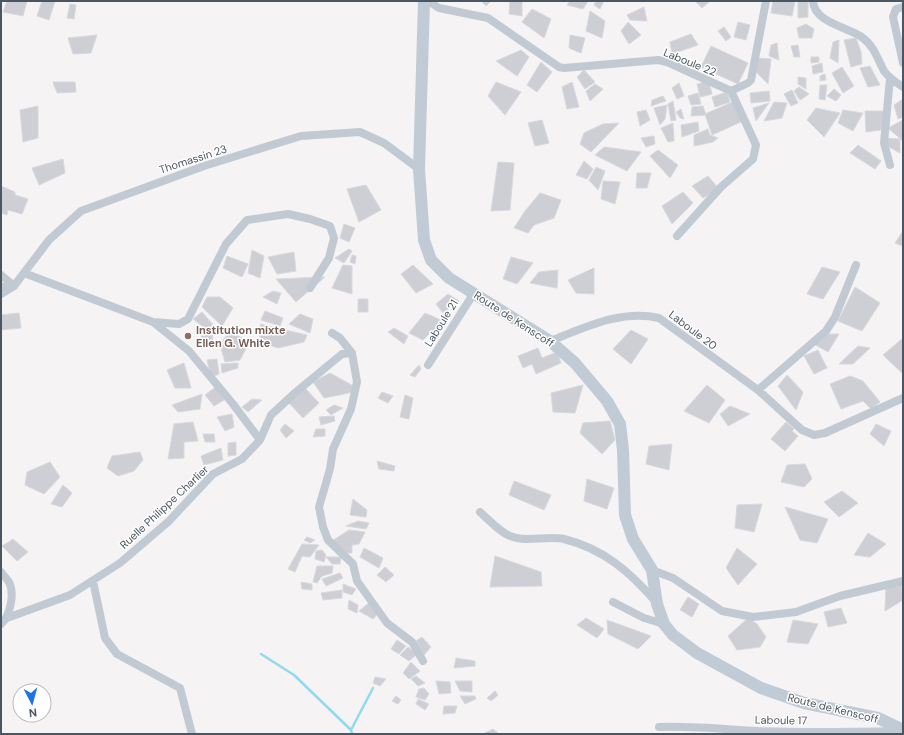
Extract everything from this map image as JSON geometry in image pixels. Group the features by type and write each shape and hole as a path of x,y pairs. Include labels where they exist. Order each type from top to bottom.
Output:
{"main road":[{"name":"Route de Kenscoff","path":"424,1 419,169 424,240 431,260 449,278 550,341 575,363 602,395 620,424 623,450 625,515 633,539 652,570 658,604 664,624 673,635 697,653 761,688 804,703 878,718 903,731"}],"street":[{"name":"Laboule 22","path":"428,1 439,8 488,18 559,67 564,68 658,60 667,62 731,90"},
{"path":"677,236 722,187 753,159 756,151 756,145 731,90 748,83 752,76 766,1"},
{"path":"813,1 816,12 864,38 877,55 885,72 890,78 903,87"},
{"path":"903,7 896,9 893,17 903,63"},
{"path":"890,78 884,143 890,165"},
{"name":"Thomassin 23","path":"1,294 14,286 49,240 81,211 204,166 301,136 360,132 384,142 419,169"},
{"path":"24,273 78,295 154,322 179,324 188,320 226,244 248,220 288,214 310,219 330,226 334,238 329,258 310,288"},
{"path":"758,390 826,331 835,317 856,265"},
{"path":"1,274 14,286"},
{"path":"1,287 14,286"},
{"name":"Laboule 21","path":"428,365 474,293"},
{"name":"Laboule 20","path":"550,341 617,317 647,315 658,318 669,324 758,390 802,430 814,434 825,433 903,398"},
{"path":"154,322 189,351 233,404 260,440"},
{"path":"332,333 340,338 352,353 357,382 351,409 333,449 330,469 319,507 323,527 328,540 353,564 358,581 387,623 412,642 424,661"},
{"name":"Ruelle Philippe Charlier","path":"4,621 70,595 120,563 168,522 214,474 242,459 260,440 271,415 296,392 342,354 352,353"},
{"path":"480,512 506,535 522,538 563,539 597,551 620,565 636,579 658,604"},
{"path":"652,570 673,578 722,611 753,617 796,612 840,596 903,580"},
{"path":"1,572 9,582 11,591 4,621"},
{"path":"93,580 105,638 109,645 117,654 180,688 192,734"},
{"path":"613,602 644,618 664,624"},
{"name":"Laboule 17","path":"658,728 681,726 756,731 903,731"}],"building":[{"path":"7,1 27,1 23,16 3,12"},
{"path":"42,1 55,1 49,20 37,16"},
{"path":"481,1 491,1 486,6"},
{"path":"510,1 522,1 522,16 509,14"},
{"path":"570,1 588,1 583,9 567,5"},
{"path":"596,1 604,1 600,9 594,5"},
{"path":"695,1 710,1 702,8"},
{"path":"773,1 795,1 792,16 771,13"},
{"path":"798,1 808,1 808,17 798,18"},
{"path":"70,4 76,5 74,19 67,18"},
{"path":"644,7 647,21 630,20 627,15"},
{"path":"532,9 551,19 544,38 522,22"},
{"path":"590,11 605,21 602,38 586,31"},
{"path":"628,22 641,35 629,44 621,31"},
{"path":"738,22 750,25 746,40 734,37"},
{"path":"806,24 814,29 812,38 799,38 797,28"},
{"path":"724,27 731,37 726,41 718,31"},
{"path":"691,34 698,45 672,54 670,42"},
{"path":"97,35 91,53 73,54 68,38"},
{"path":"570,35 585,38 581,53 569,48"},
{"path":"856,38 861,52 862,64 851,67 844,40"},
{"path":"839,40 838,63 830,58 833,42"},
{"path":"777,43 779,60 769,56 771,45"},
{"path":"798,45 800,57 794,57 791,46"},
{"path":"711,46 748,63 738,84 701,67"},
{"path":"521,50 529,57 517,76 496,61"},
{"path":"811,57 819,57 819,62 811,63"},
{"path":"757,58 771,59 768,84 756,72"},
{"path":"541,62 552,72 537,92 527,85"},
{"path":"822,63 823,72 813,74 812,66"},
{"path":"870,66 880,85 868,87 860,68"},
{"path":"842,67 854,86 843,93 832,73"},
{"path":"584,70 595,82 585,89 577,77"},
{"path":"825,74 826,80 820,81 820,76"},
{"path":"798,77 806,78 806,89 798,84"},
{"path":"709,81 712,94 700,97 697,84"},
{"path":"53,82 75,82 76,92 57,93"},
{"path":"496,82 521,92 505,115 488,96"},
{"path":"572,82 579,107 567,109 562,87"},
{"path":"679,83 684,96 677,99 672,88"},
{"path":"595,84 603,89 590,101 586,91"},
{"path":"820,85 827,85 825,100 819,99"},
{"path":"799,87 809,94 800,100 794,91"},
{"path":"834,89 841,95 836,101 827,96"},
{"path":"792,90 798,103 791,106 784,94"},
{"path":"769,91 770,101 751,103 750,93"},
{"path":"727,92 730,102 715,107 712,97"},
{"path":"698,93 701,104 691,105 688,96"},
{"path":"663,96 666,101 651,106 652,100"},
{"path":"903,99 903,117 898,119 894,105"},
{"path":"673,101 676,120 671,121 668,104"},
{"path":"735,101 743,121 712,135 705,114"},
{"path":"774,102 787,103 782,118 764,121"},
{"path":"769,103 756,121 753,108"},
{"path":"667,105 665,119 660,125 654,108"},
{"path":"38,106 38,138 23,142 20,110"},
{"path":"703,106 706,115 691,116 692,107"},
{"path":"816,108 840,113 824,137 807,120"},
{"path":"681,109 684,119 680,118 676,112"},
{"path":"646,110 650,120 640,126 637,112"},
{"path":"843,110 863,113 853,131 838,123"},
{"path":"865,111 884,111 881,130 866,132"},
{"path":"542,120 549,143 535,146 528,123"},
{"path":"903,120 903,141 888,128"},
{"path":"698,122 699,131 682,137 681,125"},
{"path":"619,123 591,152 580,144 584,133 603,124"},
{"path":"673,123 674,141 668,142 661,128"},
{"path":"708,129 710,135 718,138 713,142 694,146 694,135"},
{"path":"654,136 655,144 646,147 641,138"},
{"path":"881,138 900,139 900,153 889,147"},
{"path":"858,145 881,161 875,169 850,153"},
{"path":"604,147 641,152 627,171 595,155"},
{"path":"658,150 678,165 670,178 650,156"},
{"path":"63,159 65,173 39,185 32,168"},
{"path":"584,161 593,169 587,179 576,175"},
{"path":"498,162 514,163 510,210 491,211"},
{"path":"596,167 605,171 598,190 589,180"},
{"path":"637,173 651,173 647,188 636,188"},
{"path":"708,176 719,189 703,198 692,186"},
{"path":"603,181 620,182 615,204 601,199"},
{"path":"366,185 381,210 359,222 347,189"},
{"path":"1,186 15,192 15,195 28,199 22,214 8,210 7,215 1,213"},
{"path":"683,192 693,203 672,224 662,206"},
{"path":"540,193 561,200 554,218 534,225 528,233 514,228 525,211"},
{"path":"344,224 355,228 349,242 340,238"},
{"path":"903,231 903,246 895,243"},
{"path":"349,249 352,251 344,263 335,258"},
{"path":"252,250 264,256 260,278 248,273"},
{"path":"294,252 296,271 277,274 268,257"},
{"path":"352,255 356,256 355,264 350,262"},
{"path":"227,256 248,264 242,277 223,268"},
{"path":"511,257 533,263 517,284 503,279"},
{"path":"343,265 352,266 352,294 332,288"},
{"path":"413,265 433,284 416,293 401,274"},
{"path":"822,267 840,272 823,299 807,294"},
{"path":"594,268 594,294 576,293 568,280"},
{"path":"558,270 557,288 530,283 539,272"},
{"path":"325,277 296,302 276,279"},
{"path":"855,287 880,303 862,331 838,321"},
{"path":"273,291 281,293 277,304 263,297"},
{"path":"448,294 459,301 443,313 436,304"},
{"path":"207,297 220,297 233,308 222,326 202,307"},
{"path":"358,299 368,299 368,312 358,312"},
{"path":"265,311 283,318 280,326 261,320"},
{"path":"202,312 214,326 207,330 193,319"},
{"path":"19,313 21,328 1,330 1,315"},
{"path":"425,313 445,322 438,333 430,333 423,340 409,333"},
{"path":"300,314 313,319 310,333 289,324"},
{"path":"261,324 307,335 304,342 278,348 263,343 258,332"},
{"path":"394,328 408,336 404,344 388,332"},
{"path":"631,330 648,339 631,364 613,349"},
{"path":"229,332 250,341 240,360 225,362 220,345"},
{"path":"201,334 212,335 213,345 202,348"},
{"path":"826,334 839,334 828,352 814,344"},
{"path":"903,338 903,374 883,355"},
{"path":"858,346 870,348 853,364 839,364"},
{"path":"538,348 542,358 557,352 561,363 536,374 532,364 523,368 518,356"},
{"path":"818,350 827,368 814,374 804,356"},
{"path":"217,359 219,374 211,377 207,360"},
{"path":"184,363 191,388 175,388 167,370"},
{"path":"238,363 238,368 222,373 221,364"},
{"path":"419,365 421,369 415,377 410,375"},
{"path":"330,373 357,388 349,393 324,398 313,382"},
{"path":"787,375 803,392 796,410 778,386"},
{"path":"850,376 863,381 880,402 871,409 863,401 841,409 830,384"},
{"path":"583,385 575,413 553,412 551,393"},
{"path":"707,385 725,400 709,423 684,411"},
{"path":"217,386 224,400 214,406 205,395"},
{"path":"305,388 319,403 303,418 289,403"},
{"path":"382,392 393,396 388,403 378,398"},
{"path":"202,394 200,409 178,412 172,405"},
{"path":"405,395 413,398 409,419 400,417"},
{"path":"252,399 262,400 248,412 242,407"},
{"path":"334,405 343,408 331,415 326,410"},
{"path":"730,406 750,414 728,426 720,414"},
{"path":"232,414 234,427 225,431 217,417"},
{"path":"334,416 335,421 321,425 319,417"},
{"path":"610,421 615,440 602,454 580,433 583,423"},
{"path":"193,422 198,441 184,442 184,458 168,459 174,424"},
{"path":"786,422 794,429 792,431 798,436 785,451 771,439"},
{"path":"285,424 294,431 286,438 280,430"},
{"path":"876,424 891,431 884,446 870,434"},
{"path":"316,429 325,429 325,436 313,437"},
{"path":"203,434 214,434 215,442 205,442"},
{"path":"236,442 236,455 228,456 228,443"},
{"path":"672,444 669,470 646,464 649,446"},
{"path":"221,448 223,460 204,465 201,456"},
{"path":"140,452 143,460 134,471 118,476 107,468 112,456"},
{"path":"377,461 395,466 394,471 379,469"},
{"path":"50,462 60,477 44,494 25,485 27,472"},
{"path":"805,464 812,479 804,487 781,482 787,465"},
{"path":"587,479 614,488 607,509 584,501"},
{"path":"514,481 551,495 544,510 509,495"},
{"path":"63,485 72,493 62,507 51,504"},
{"path":"842,491 858,503 839,517 824,502"},
{"path":"353,499 367,510 366,517 350,515"},
{"path":"762,504 754,532 735,528 737,505"},
{"path":"785,507 828,519 817,543 800,540"},
{"path":"358,521 369,523 366,529 346,526"},
{"path":"349,530 365,532 359,544 352,545 352,553 346,553 332,541"},
{"path":"868,533 886,544 870,557 854,555"},
{"path":"307,537 315,540 310,543 304,540"},
{"path":"13,539 28,552 17,561 2,546"},
{"path":"302,544 319,545 310,557 302,556 295,572 288,569"},
{"path":"364,548 383,558 379,568 360,557"},
{"path":"737,548 757,564 738,585 726,568"},
{"path":"322,550 326,555 324,562 315,559 316,551"},
{"path":"495,556 541,572 542,586 490,587"},
{"path":"326,557 341,557 340,564 332,564"},
{"path":"317,566 333,566 332,573 322,576 317,583 313,582"},
{"path":"385,567 394,575 386,582 377,575"},
{"path":"340,573 343,578 326,586 322,579"},
{"path":"301,582 312,584 312,590 302,589"},
{"path":"343,584 356,589 352,595 343,592"},
{"path":"901,584 903,600 885,611 886,585"},
{"path":"342,590 342,598 323,600 321,593"},
{"path":"688,597 699,604 692,617 680,610"},
{"path":"349,600 358,605 357,613 348,609"},
{"path":"370,602 379,612 373,619 359,611"},
{"path":"841,608 847,623 828,627 824,612"},
{"path":"586,618 604,629 597,638 577,625"},
{"path":"748,618 757,624 766,637 760,647 737,650 728,636"},
{"path":"607,620 651,636 638,649 608,634"},
{"path":"793,620 818,624 808,644 787,642"},
{"path":"422,637 431,647 424,655 416,641"},
{"path":"397,640 406,646 399,654 391,649"},
{"path":"408,647 417,654 409,661 400,655"},
{"path":"456,658 475,661 475,666 454,668"},
{"path":"411,662 420,671 409,679 403,673"},
{"path":"416,676 425,683 418,686 411,679"},
{"path":"375,677 386,679 380,686 373,683"},
{"path":"436,681 450,682 451,693 439,694"},
{"path":"455,681 472,681 472,692 460,691"},
{"path":"424,688 429,694 425,700 416,697 419,689"},
{"path":"495,691 498,695 491,701 487,698"},
{"path":"396,696 401,700 398,704 392,701"},
{"path":"460,696 475,696 476,699 465,704"},
{"path":"418,699 429,704 425,710 416,704"},
{"path":"444,706 457,706 455,713 443,714"},
{"path":"493,729 498,733 483,734"}],"waterway":[{"path":"261,654 294,675 351,730"},
{"path":"352,734 351,730 373,688"}],"place":[{"name":"Institution mixte Ellen G. White","path":"188,336"}]}
